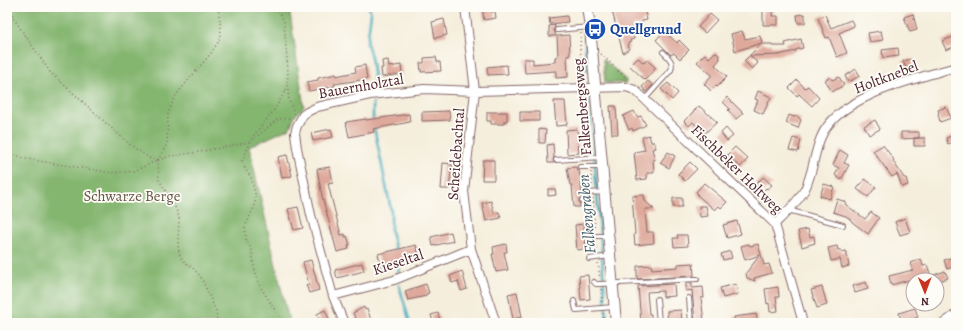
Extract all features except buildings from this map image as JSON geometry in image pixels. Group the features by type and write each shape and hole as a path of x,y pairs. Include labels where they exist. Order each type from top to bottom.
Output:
{"street":[{"name":"Scheidebachtal","path":"466,7 475,91 464,191 471,249 496,323"},
{"name":"Falkenbergsweg","path":"587,7 595,88 601,236 605,257 609,307 616,323"},
{"name":"Holtknebel","path":"775,224 804,190 821,137 826,126 836,116 865,98 888,88 956,67"},
{"path":"595,88 626,87 635,90"},
{"name":"Bauernholztal","path":"344,323 332,296 311,215 297,148 295,133 299,120 303,115 312,109 370,95 424,89 475,91 595,88"},
{"name":"Fischbeker Holtweg","path":"635,90 775,224 803,323"},
{"name":"Kieseltal","path":"332,296 394,280 471,249"},
{"path":"944,323 956,314"}],"lane":[{"path":"557,30 590,27"},
{"path":"645,99 673,66 672,62 663,52"},
{"path":"556,160 597,162"},
{"path":"580,168 597,162"},
{"path":"582,202 587,193 599,192"},
{"path":"788,210 843,225"},
{"path":"589,259 605,257"},
{"path":"594,282 596,284 698,279"},
{"path":"689,298 691,323"},
{"path":"657,299 659,323"},
{"path":"574,302 576,310 609,307"}],"path":[{"path":"10,7 14,19 50,72 128,143 149,158 158,160"},
{"path":"217,323 216,311 201,277 186,263 179,253 179,217 173,202 159,180 158,160 167,144 168,113 176,95 211,53 219,41 221,30 218,7"},
{"path":"7,152 27,158 112,172 134,171 170,156 250,142 278,119 288,117 295,118 289,101 287,88 288,72 284,22 277,7"},
{"path":"592,49 606,59 633,85 635,90"},
{"path":"283,323 260,286 254,267 252,251 245,233 247,222 256,200 251,178 242,161 254,135 275,109 284,96 287,88"}],"green space":[{"name":"Schwarze Berge","path":"7,7 289,7 304,107 294,117 290,128 249,147 290,323 7,323"},
{"path":"603,59 626,80 626,83 605,82"}],"waterway":[{"path":"369,7 371,13 367,43 371,57 375,87"},
{"name":"Falkengraben","path":"585,38 587,71"},
{"name":"Falkengraben","path":"590,102 607,323"},
{"path":"373,103 373,122"},
{"path":"374,127 391,210 391,230 396,252"},
{"path":"397,259 399,272"},
{"path":"399,285 410,323"}],"place":[{"name":"Quellgrund","path":"595,29"}]}
